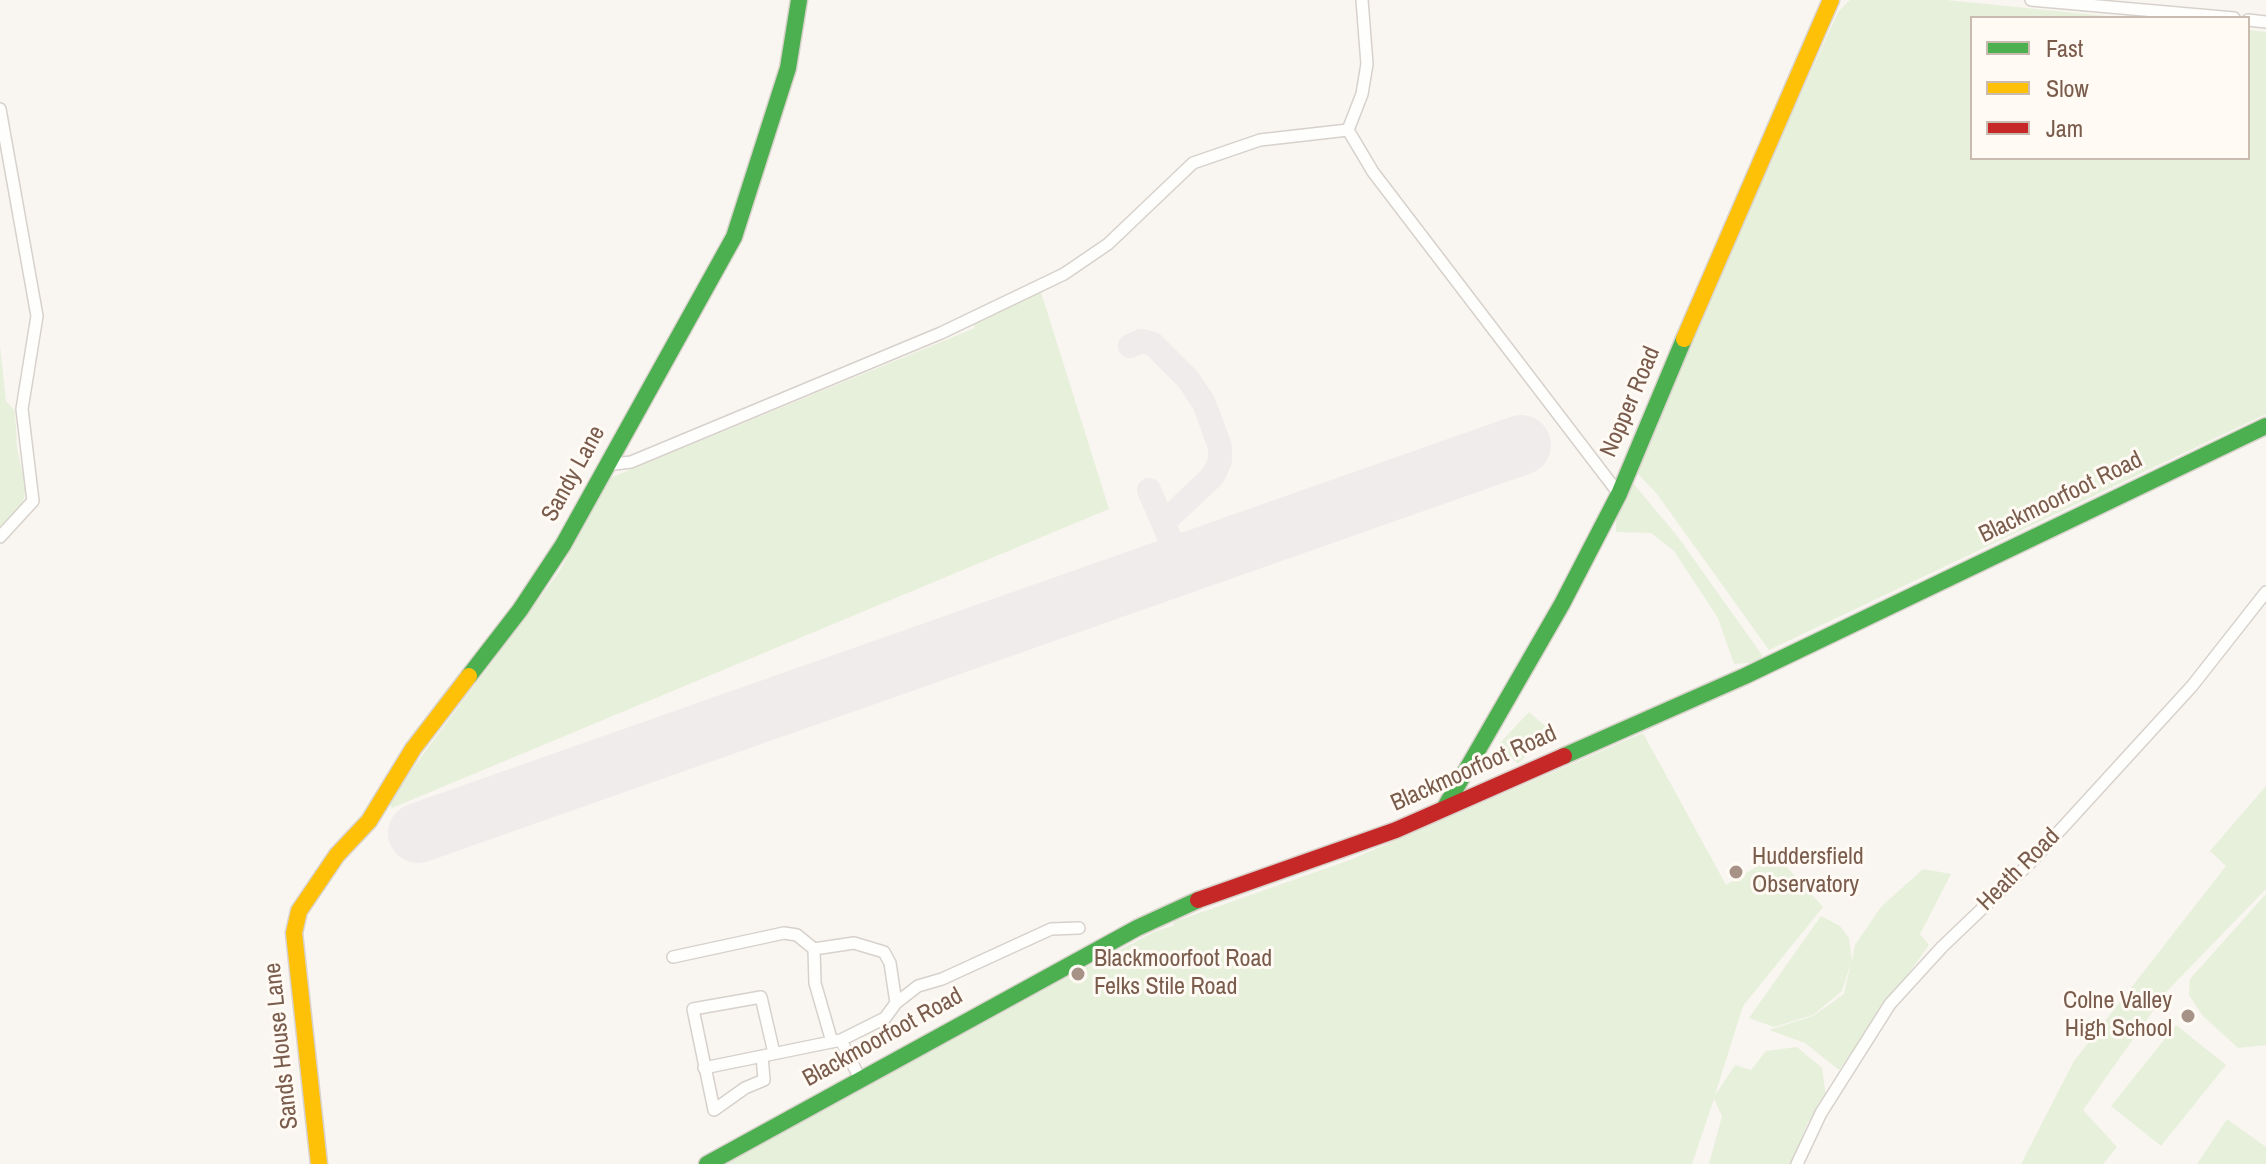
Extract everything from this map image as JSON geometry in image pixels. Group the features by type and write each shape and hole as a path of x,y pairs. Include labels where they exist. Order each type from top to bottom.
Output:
{"street":[{"name":"Sandy Lane","path":"295,922 307,896 337,855 369,821 413,749 520,610 563,545 734,237 750,196 788,68 799,0"},
{"path":"1348,130 1362,94 1367,64 1362,0"},
{"name":"Nopper Road","path":"1445,807 1562,604 1619,494 1739,206 1831,0"},
{"path":"2031,0 2211,16"},
{"path":"0,109 37,316 22,409 33,501 0,537"},
{"path":"606,465 631,462 941,333 1064,274 1108,244 1193,163 1260,140 1348,130"},
{"path":"1348,130 1382,183 1619,494"},
{"name":"Blackmoorfoot Road","path":"707,1164 859,1077 1137,928 1196,901 1353,847 1818,643 2266,426"},
{"name":"Heath Road","path":"1797,1164 1821,1113 1890,1004 1953,937 2032,861 2200,678 2266,592"},
{"name":"Sands House Lane","path":"295,922 319,1164"},
{"path":"704,1068 836,1041 885,1018 896,1003 918,986 942,979 1051,929 1079,928"},
{"path":"673,957 784,933 797,935 814,949 854,943 884,952 890,963 896,1003"},
{"path":"814,949 815,983 836,1041 859,1077"},
{"path":"761,997 768,1055 764,1080 745,1088 714,1110 693,1009 761,997"}],"green space":[{"path":"1850,0 1946,0 2106,16 1970,16 1970,160 2250,160 2250,30 2266,32 2266,414 1769,650 1657,494 1637,473 1744,218 1838,12"},
{"path":"1041,292 1109,509 392,808 389,804 415,765 559,572 610,478 975,328 973,324"},
{"path":"0,346 6,401 15,411 17,448 26,488 23,502 0,530"},
{"path":"1633,483 1678,537 1762,655 1759,662 1734,664 1718,618 1674,551 1651,533 1616,532 1616,518"},
{"path":"1529,712 1550,730 1518,764 1498,745"},
{"path":"1643,733 1726,885 1776,855 1823,907 1743,1006 1715,1095 1735,1065 1751,1070 1766,1051 1797,1047 1822,1068 1826,1097 1807,1124 1792,1164 1709,1164 1722,1116 1714,1099 1692,1164 726,1164 1053,985 1156,931 1173,926 1174,922 1350,860"},
{"path":"2266,786 2266,889 2167,991 2083,1110 2117,1147 2103,1164 2021,1164 2074,1061 2226,866 2210,851"},
{"path":"1923,869 1951,874 1920,934 1929,945 1839,1070 1805,1043 1769,1030 1813,1016 1844,994 1851,962 1842,991 1813,1015 1774,1027 1749,1018 1821,916 1840,926 1849,938 1852,961 1855,945 1881,907"},
{"path":"2266,894 2266,1045 2238,1048 2203,1016 2189,995 2190,979"},
{"path":"2176,1025 2226,1065 2161,1146 2111,1106"},
{"path":"2227,1119 2266,1147 2266,1164 2197,1164"}],"taxiway":[{"path":"1130,346 1141,341 1153,344 1188,379 1204,403 1220,447 1220,461 1213,476 1164,522"},
{"path":"1138,579 1166,551 1170,539 1149,490"}],"runway":[{"path":"418,833 1521,445"}],"traffic: fast":[{"path":"469,676 520,610 563,545 734,237 788,68 799,0"},
{"path":"1445,807 1562,604 1619,494 1684,339"},
{"path":"1564,756 1745,676 2266,426"},
{"path":"707,1164 1137,928 1198,900"}],"traffic: slow":[{"path":"1684,339 1831,0"},
{"path":"319,1164 294,933 299,911 337,855 369,821 413,749 469,676"}],"traffic: jam":[{"path":"1198,900 1396,830 1564,756"}],"place":[{"name":"Huddersfield Observatory","path":"1736,872"},
{"name":"Blackmoorfoot Road Felks Stile Road","path":"1078,974"},
{"name":"Colne Valley High School","path":"2188,1016"}]}
